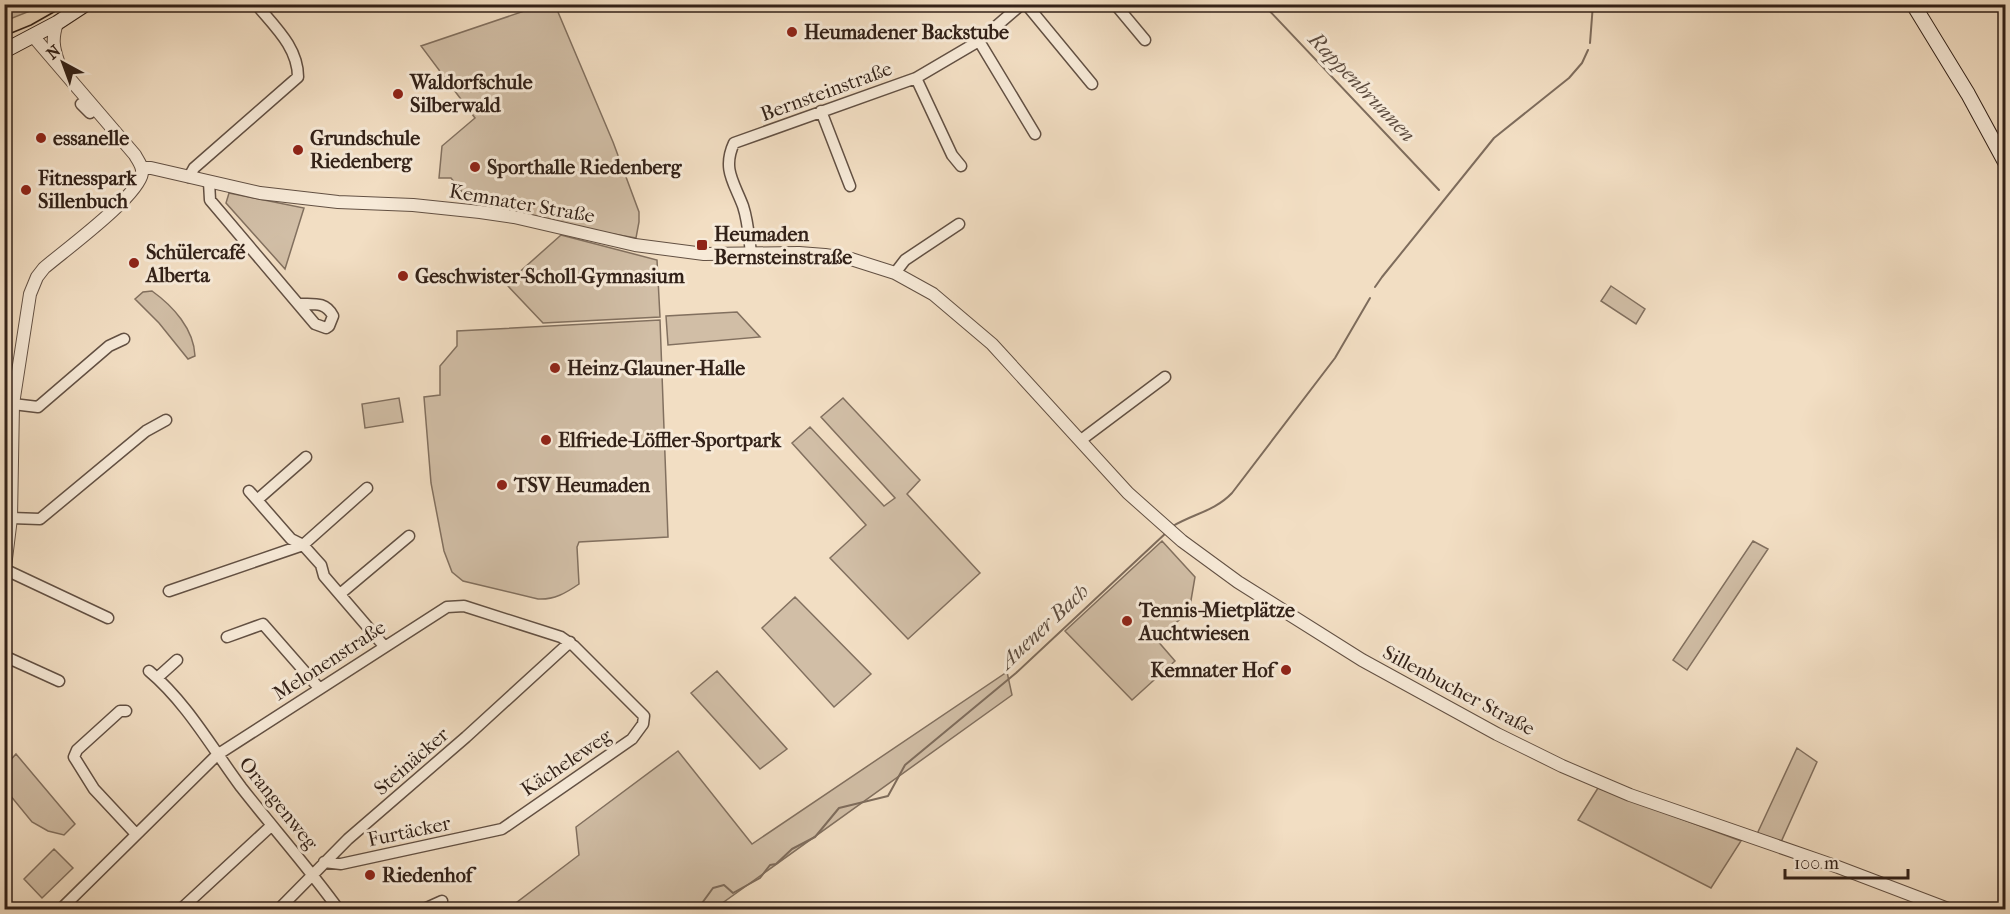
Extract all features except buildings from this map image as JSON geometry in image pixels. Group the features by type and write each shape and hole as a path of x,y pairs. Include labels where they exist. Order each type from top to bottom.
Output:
{"main road":[{"path":"4,51 57,23 86,4"},
{"path":"1913,4 2006,164"}],"street":[{"path":"189,177 194,168 302,78 291,48 256,4"},
{"path":"1024,4 1092,84"},
{"name":"Bernsteinstraße","path":"752,253 743,207 730,177 728,165 729,153 734,143 916,78 979,41 1024,4"},
{"path":"1115,4 1145,40"},
{"path":"57,23 53,44 61,68"},
{"path":"33,36 135,156 142,168 142,175 133,192 44,268 37,277 30,294 13,404 11,518 5,573 108,618"},
{"path":"979,41 1035,134"},
{"path":"916,78 952,155 961,166"},
{"path":"94,99 102,109"},
{"path":"81,104 90,113"},
{"path":"821,111 850,186"},
{"name":"Kemnater Straße","path":"142,168 151,168 241,190 294,198 413,205 502,215 661,249 704,254 825,255 851,259 895,273 933,294 992,344 1025,378"},
{"path":"209,182 210,200 300,304"},
{"path":"895,273 905,260 959,224"},
{"path":"13,404 39,407 109,346 124,339"},
{"path":"1081,440 1165,377"},
{"name":"Sillenbucher Straße","path":"1025,378 1128,493 1168,529 1238,582 1354,655 1441,705 1527,749 1648,802 1838,867 1951,909"},
{"path":"11,518 40,519 146,431 166,420"},
{"path":"306,457 253,495 291,539 303,544 321,565 324,576 384,646"},
{"path":"169,591 303,544 367,488"},
{"path":"340,594 409,536"},
{"name":"Melonenstraße","path":"60,909 218,755 439,611 456,605 570,642 630,701 644,716 644,720"},
{"path":"227,638 263,624 319,688"},
{"name":"Steinäcker","path":"278,909 324,862 570,642"},
{"path":"4,656 59,681"},
{"name":"Orangenweg","path":"177,660 153,675 183,705 272,826 339,909"},
{"path":"126,711 120,711 77,750 74,757 94,789 136,834"},
{"name":"Kächeleweg","path":"502,829 632,739 644,720"},
{"path":"180,909 272,826"},
{"name":"Furtäcker","path":"324,862 341,864 502,829"},
{"path":"422,909 442,901"}],"shaded area":[{"path":"5,4 45,4 45,5 5,21"},
{"path":"542,5 555,5 613,142 639,212 636,238 477,210 451,178 439,178 442,146 475,118 421,46"},
{"path":"229,193 304,208 285,269 226,203"},
{"path":"561,235 657,260 660,317 543,323 506,284"},
{"path":"1611,286 1645,309 1636,324 1601,301"},
{"path":"152,291 181,319 191,337 195,356 188,359 159,323 135,299 143,292"},
{"path":"737,312 760,337 668,345 666,316"},
{"name":"Elfriede-Löffler-Sportpark","path":"660,320 668,537 579,542 577,547 579,584 555,597 538,599 463,581 452,572 444,551 431,483 424,397 440,395 440,366 457,346 457,331"},
{"path":"399,398 403,422 365,428 362,404"},
{"path":"843,398 920,480 907,494 980,573 908,639 830,558 866,525 792,443 810,427 884,506 895,498 821,417"},
{"name":"Tennis-Mietplätze Auchtwiesen","path":"1162,541 1195,577 1189,612 1156,639 1175,661 1132,700 1065,631"},
{"path":"1753,541 1768,549 1687,670 1673,660"},
{"path":"795,597 871,674 834,707 762,628"},
{"path":"717,671 787,749 760,769 691,693"},
{"path":"1007,672 1012,695 714,909 508,909 579,855 576,827 678,751 752,844"},
{"path":"1797,748 1817,762 1781,842 1757,834"},
{"path":"16,754 75,824 64,835 48,831 32,822 5,789 5,766"},
{"path":"1598,788 1741,841 1711,888 1578,820"},
{"path":"54,849 73,868 42,898 24,879"}],"waterway":[{"name":"Rappenbrunnen","path":"1263,4 1439,190"},
{"path":"1590,43 1593,4"},
{"path":"1375,287 1494,138 1569,78 1582,63 1588,50"},
{"name":"Auener Bach","path":"1173,526 1211,508 1232,493 1335,358 1370,298"},
{"name":"Auener Bach","path":"697,910 713,888 724,885 733,893 760,878 770,865 776,864 792,849 815,837 839,808 888,796 905,765 1016,673 1167,532"}],"tram line":[{"path":"4,36 31,25 68,4"}],"place":[{"name":"Heumadener Backstube","path":"792,32"},
{"name":"Waldorfschule Silberwald","path":"398,94"},
{"name":"essanelle","path":"41,138"},
{"name":"Grundschule Riedenberg","path":"298,150"},
{"name":"Sporthalle Riedenberg","path":"475,167"},
{"name":"Fitnesspark Sillenbuch","path":"26,190"},
{"name":"Heumaden Bernsteinstraße","path":"702,245"},
{"name":"Schülercafé Alberta","path":"134,263"},
{"name":"Geschwister-Scholl-Gymnasium","path":"403,276"},
{"name":"Heinz-Glauner-Halle","path":"555,368"},
{"name":"Elfriede-Löffler-Sportpark","path":"546,440"},
{"name":"TSV Heumaden","path":"502,485"},
{"name":"Tennis-Mietplätze Auchtwiesen","path":"1127,621"},
{"name":"Kemnater Hof","path":"1286,670"},
{"name":"Riedenhof","path":"370,875"}]}
